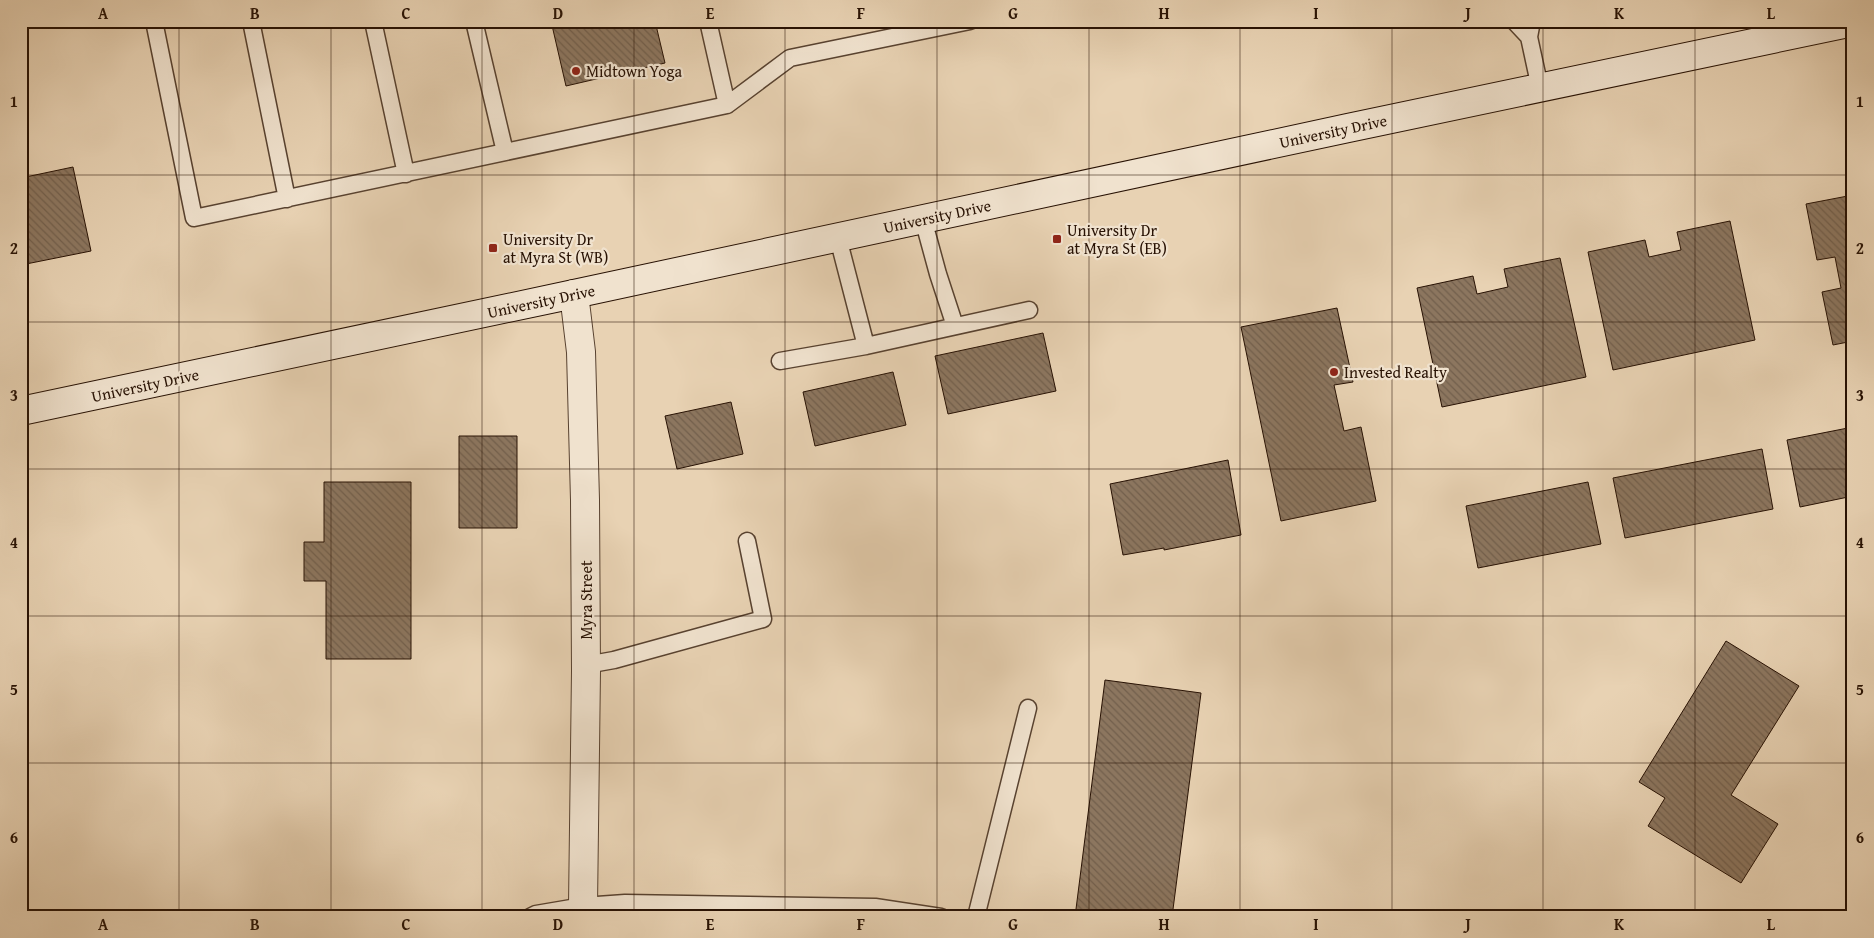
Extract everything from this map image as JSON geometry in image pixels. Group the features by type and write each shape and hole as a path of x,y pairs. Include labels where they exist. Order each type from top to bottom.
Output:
{"main road":[{"name":"University Drive","path":"21,411 1853,22"},
{"name":"Myra Street","path":"574,294 581,352 585,500 584,906"}],"lane":[{"path":"154,21 194,218 727,105 790,58 950,23 970,21"},
{"path":"251,21 287,199"},
{"path":"373,21 406,174"},
{"path":"474,21 505,152"},
{"path":"708,21 727,105"},
{"path":"1514,21 1530,29 1540,88"},
{"path":"923,219 955,326"},
{"path":"838,238 866,346"},
{"path":"780,361 866,346 1029,310"},
{"path":"586,665 614,660 763,619 747,541"},
{"path":"976,917 1028,708"},
{"path":"530,917 536,914 584,906 625,903 874,907 941,917"}],"building":[{"path":"551,21 655,21 665,63 566,86"},
{"path":"795,21 828,21 797,28"},
{"path":"73,167 91,251 21,265 21,178"},
{"path":"1853,195 1853,341 1833,345 1822,292 1841,288 1835,257 1817,260 1806,204"},
{"path":"1730,221 1755,340 1613,370 1588,252 1645,240 1649,257 1681,250 1677,232"},
{"path":"1560,258 1586,377 1442,407 1417,288 1473,276 1477,294 1508,287 1504,269"},
{"path":"1337,308 1353,382 1334,385 1344,431 1361,427 1376,501 1281,521 1241,327"},
{"path":"1043,333 1056,391 948,414 935,356"},
{"path":"893,372 906,425 815,446 803,392"},
{"path":"731,402 743,454 677,469 665,416"},
{"path":"1853,427 1853,496 1800,507 1787,440"},
{"path":"459,436 517,436 517,528 459,528"},
{"path":"1762,449 1773,509 1625,538 1613,478"},
{"path":"1228,460 1241,535 1164,550 1164,548 1123,555 1110,484"},
{"path":"324,482 411,482 411,659 326,659 326,581 304,581 304,542 324,542"},
{"path":"1588,482 1601,544 1478,568 1466,506"},
{"path":"1726,641 1799,686 1731,795 1778,824 1741,883 1648,826 1665,798 1639,782"},
{"path":"1105,680 1201,693 1172,917 1075,917"}],"place":[{"name":"Midtown Yoga","path":"576,71"},
{"name":"University Dr at Myra St (EB)","path":"1057,239"},
{"name":"University Dr at Myra St (WB)","path":"493,248"},
{"name":"Invested Realty","path":"1334,372"}]}
